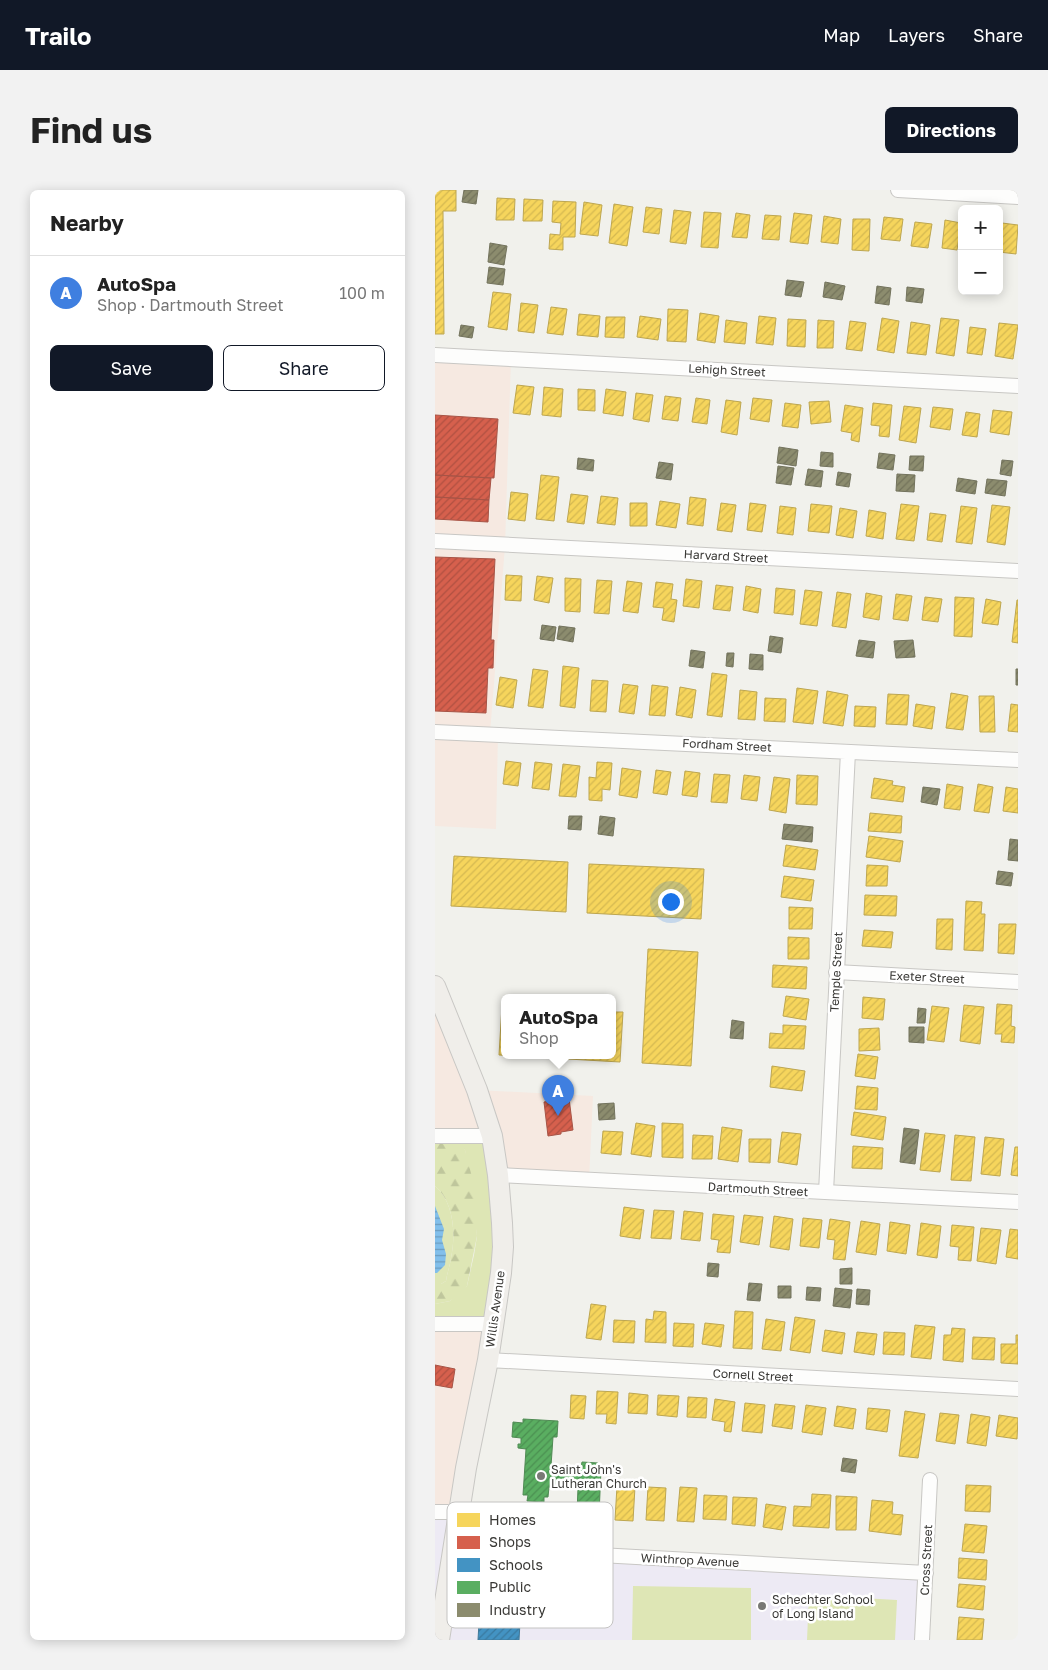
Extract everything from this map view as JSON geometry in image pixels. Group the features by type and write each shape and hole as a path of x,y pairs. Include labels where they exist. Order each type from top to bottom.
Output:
{"main road":[{"name":"Willis Avenue","path":"435,986 477,1090 492,1136 498,1175 502,1223 501,1273 488,1360 461,1502"},
{"name":"Willis Avenue","path":"439,1640 447,1590"}],"street":[{"path":"898,190 1018,197"},
{"name":"Lehigh Street","path":"435,355 1018,386"},
{"name":"Harvard Street","path":"435,541 1018,571"},
{"name":"Fordham Street","path":"435,732 1018,760"},
{"name":"Temple Street","path":"826,1192 848,752"},
{"name":"Exeter Street","path":"836,972 1018,982"},
{"path":"435,1136 492,1136"},
{"name":"Dartmouth Street","path":"498,1175 1018,1202"},
{"path":"435,1324 493,1324"},
{"name":"Cornell Street","path":"488,1360 1018,1389"},
{"name":"Cross Street","path":"922,1640 930,1480"},
{"name":"Winthrop Avenue","path":"613,1556 926,1573"}],"shaded area":[{"path":"435,355 511,359 505,546 490,733 498,734 496,829 435,826"},
{"path":"435,986 477,1090 593,1096 589,1180 498,1175 435,1136"},
{"path":"435,1324 493,1324 461,1502 447,1502 447,1512 435,1512"},
{"name":"Schechter School of Long Island","path":"435,1512 447,1512 447,1628 613,1628 613,1551 926,1573 922,1640 435,1640"}],"green space":[{"path":"492,1136 498,1175 491,1324 435,1324 435,1304 450,1301 467,1286 477,1236 465,1150 455,1142"},
{"path":"435,1142 455,1142 461,1144 465,1150 473,1181 477,1236 467,1286 462,1293 450,1301 435,1304 435,1284 441,1284 446,1281 451,1261 453,1229 450,1209 435,1186"},
{"path":"435,1186 450,1209 453,1229 453,1249 450,1264 446,1281 441,1284 435,1284"},
{"path":"633,1586 751,1588 751,1640 632,1640"},
{"path":"809,1595 897,1600 895,1640 807,1640"}],"water":[{"path":"435,1206 444,1229 442,1240 446,1254 445,1265 437,1273 435,1273"}],"building: Homes":[{"path":"435,190 456,190 456,211 443,211 444,334 435,334"},
{"path":"497,198 515,199 514,220 496,220"},
{"path":"524,199 543,200 542,221 523,221"},
{"path":"553,201 576,202 575,237 563,237 563,250 549,249 550,234 560,235 561,223 552,222"},
{"path":"584,202 602,205 598,236 580,234"},
{"path":"614,204 633,207 627,246 609,243"},
{"path":"646,207 662,209 659,234 643,232"},
{"path":"674,210 691,212 686,244 670,242"},
{"path":"704,212 721,213 718,248 701,247"},
{"path":"736,213 750,215 747,238 732,237"},
{"path":"794,213 812,215 808,244 790,242"},
{"path":"765,215 781,216 779,240 762,239"},
{"path":"824,216 841,219 838,244 821,242"},
{"path":"884,217 903,219 900,241 881,239"},
{"path":"853,219 870,219 869,251 852,250"},
{"path":"945,220 958,222 957,250 942,248"},
{"path":"915,222 932,224 928,248 911,246"},
{"path":"1003,223 1018,225 1016,254 1003,252"},
{"path":"493,292 511,294 507,330 488,327"},
{"path":"521,303 538,305 534,333 518,331"},
{"path":"551,307 567,309 563,335 547,333"},
{"path":"668,309 688,310 686,342 667,341"},
{"path":"700,313 719,316 715,343 697,340"},
{"path":"579,314 600,316 598,337 577,335"},
{"path":"640,316 661,319 658,340 637,337"},
{"path":"759,316 776,318 773,345 756,343"},
{"path":"606,317 625,317 624,338 605,337"},
{"path":"882,318 899,321 894,353 877,350"},
{"path":"941,318 959,320 954,356 936,353"},
{"path":"788,319 806,320 805,347 787,346"},
{"path":"726,320 747,323 745,344 724,342"},
{"path":"818,320 834,321 833,348 817,348"},
{"path":"850,321 866,323 862,351 846,349"},
{"path":"911,322 930,325 926,355 907,353"},
{"path":"999,323 1018,325 1013,359 995,356"},
{"path":"970,327 986,329 982,355 967,353"},
{"path":"517,385 534,387 530,415 513,413"},
{"path":"544,387 563,389 561,417 542,415"},
{"path":"578,389 595,390 595,411 578,410"},
{"path":"606,389 626,392 623,416 603,413"},
{"path":"636,393 653,395 649,422 633,419"},
{"path":"665,396 681,398 678,421 662,419"},
{"path":"696,398 710,400 707,424 692,422"},
{"path":"753,398 772,400 769,422 750,419"},
{"path":"726,400 741,402 737,435 721,432"},
{"path":"829,401 831,422 811,424 809,402"},
{"path":"785,403 801,405 798,428 782,426"},
{"path":"873,403 892,405 889,437 879,436 880,426 871,425"},
{"path":"845,405 863,408 859,442 851,440 852,433 841,431"},
{"path":"904,406 921,408 916,443 899,440"},
{"path":"933,407 953,409 950,430 930,427"},
{"path":"993,410 1012,412 1009,435 990,432"},
{"path":"966,412 980,414 977,437 962,435"},
{"path":"541,475 559,477 554,521 536,519"},
{"path":"511,492 528,494 525,521 508,519"},
{"path":"571,494 588,496 584,524 567,522"},
{"path":"601,496 618,498 615,525 597,523"},
{"path":"690,497 706,499 703,526 687,524"},
{"path":"660,501 680,504 676,528 656,525"},
{"path":"630,503 647,503 647,526 630,526"},
{"path":"721,503 736,505 732,532 717,530"},
{"path":"750,503 766,505 762,532 747,530"},
{"path":"811,504 832,506 829,533 808,531"},
{"path":"901,504 919,506 914,541 896,539"},
{"path":"992,505 1010,507 1005,545 987,542"},
{"path":"780,506 796,508 793,535 777,533"},
{"path":"961,506 977,508 972,544 956,542"},
{"path":"840,508 857,511 853,538 836,535"},
{"path":"869,510 886,513 883,539 866,536"},
{"path":"930,513 946,515 942,542 927,540"},
{"path":"506,575 522,576 521,601 505,600"},
{"path":"537,576 553,578 549,603 534,600"},
{"path":"565,578 581,579 580,612 565,611"},
{"path":"686,579 702,581 699,608 683,606"},
{"path":"597,580 612,581 609,614 594,613"},
{"path":"627,581 642,583 638,613 623,611"},
{"path":"656,582 673,584 671,599 677,600 674,622 662,620 664,608 653,607"},
{"path":"716,585 733,587 730,611 713,609"},
{"path":"746,586 761,589 758,613 743,610"},
{"path":"776,588 795,590 793,615 774,613"},
{"path":"805,590 822,592 817,626 800,624"},
{"path":"837,592 851,594 846,628 832,626"},
{"path":"866,593 882,596 879,620 863,617"},
{"path":"896,594 912,596 908,621 893,619"},
{"path":"925,597 942,599 938,622 922,620"},
{"path":"955,597 974,598 972,637 954,636"},
{"path":"986,599 1001,602 998,625 982,623"},
{"path":"1018,600 1018,643 1012,642"},
{"path":"563,666 579,668 575,708 560,706"},
{"path":"533,669 548,671 543,708 528,706"},
{"path":"712,673 727,675 722,717 707,715"},
{"path":"500,677 517,680 513,708 496,705"},
{"path":"592,680 608,681 606,712 590,711"},
{"path":"623,684 638,686 634,714 619,712"},
{"path":"652,685 668,687 665,716 649,715"},
{"path":"680,687 696,690 692,718 676,715"},
{"path":"797,688 818,691 813,724 793,722"},
{"path":"740,690 757,692 755,720 738,719"},
{"path":"827,691 848,695 843,726 823,723"},
{"path":"951,693 968,696 963,730 946,728"},
{"path":"888,694 909,695 907,725 886,724"},
{"path":"979,696 994,696 995,732 980,732"},
{"path":"765,698 786,699 785,722 764,721"},
{"path":"916,704 935,707 932,729 913,726"},
{"path":"1011,704 1018,705 1018,732 1008,731"},
{"path":"855,706 876,707 875,727 854,726"},
{"path":"506,761 521,763 518,786 503,784"},
{"path":"535,762 552,764 549,790 532,788"},
{"path":"597,762 612,763 610,790 602,789 602,801 589,800 589,777 596,778"},
{"path":"563,764 580,766 576,797 559,796"},
{"path":"622,768 641,771 637,798 619,795"},
{"path":"656,770 671,772 667,795 653,793"},
{"path":"685,771 700,773 697,797 682,795"},
{"path":"714,774 730,775 727,803 711,802"},
{"path":"744,775 760,777 757,801 741,799"},
{"path":"797,775 818,776 817,805 796,804"},
{"path":"774,777 790,779 786,813 769,810"},
{"path":"874,778 893,781 892,785 905,787 903,802 871,798"},
{"path":"947,784 963,787 960,810 944,808"},
{"path":"978,784 993,787 989,813 974,811"},
{"path":"1006,787 1018,789 1018,813 1003,811"},
{"path":"870,813 902,816 901,833 868,831"},
{"path":"869,836 903,841 900,862 866,857"},
{"path":"786,845 818,850 815,870 783,866"},
{"path":"454,856 568,862 566,912 451,906"},
{"path":"589,864 704,869 701,919 587,913"},
{"path":"867,865 888,866 887,886 866,886"},
{"path":"784,876 814,880 811,901 781,897"},
{"path":"865,895 897,896 896,916 864,915"},
{"path":"966,901 982,902 981,914 985,914 983,951 964,950"},
{"path":"789,907 813,908 812,929 789,929"},
{"path":"937,919 953,919 952,950 936,949"},
{"path":"999,924 1016,924 1014,954 998,953"},
{"path":"864,930 893,932 891,948 862,946"},
{"path":"788,937 809,938 809,959 788,959"},
{"path":"648,949 698,952 691,1066 642,1063"},
{"path":"773,965 807,967 806,989 772,987"},
{"path":"786,996 809,999 806,1020 783,1016"},
{"path":"863,997 885,999 883,1020 862,1018"},
{"path":"997,1004 1012,1005 1011,1026 1015,1027 1014,1043 1001,1042 1002,1034 995,1034"},
{"path":"964,1005 984,1007 980,1044 960,1041"},
{"path":"932,1006 949,1008 944,1042 927,1040"},
{"path":"616,1012 623,1012 620,1062 568,1059 616,1059"},
{"path":"501,1022 501,1055 499,1055"},
{"path":"783,1025 806,1026 804,1049 769,1048 770,1033 783,1034"},
{"path":"879,1028 880,1050 859,1051 859,1029"},
{"path":"858,1054 878,1057 875,1079 855,1076"},
{"path":"772,1066 805,1071 802,1091 770,1087"},
{"path":"857,1086 878,1088 877,1110 855,1109"},
{"path":"854,1112 886,1117 883,1140 851,1135"},
{"path":"636,1123 655,1126 651,1157 631,1154"},
{"path":"662,1123 683,1124 683,1158 662,1157"},
{"path":"722,1127 742,1130 738,1162 718,1159"},
{"path":"603,1131 623,1132 621,1155 601,1153"},
{"path":"782,1132 801,1134 797,1165 778,1162"},
{"path":"925,1133 945,1135 940,1172 920,1170"},
{"path":"693,1135 713,1136 712,1159 692,1159"},
{"path":"955,1135 975,1137 971,1181 951,1180"},
{"path":"985,1137 1004,1139 1000,1176 981,1174"},
{"path":"749,1139 771,1139 770,1163 749,1162"},
{"path":"853,1146 883,1148 882,1169 852,1168"},
{"path":"1015,1147 1018,1147 1018,1176 1011,1175"},
{"path":"624,1207 644,1210 640,1239 620,1236"},
{"path":"654,1210 674,1211 671,1239 651,1238"},
{"path":"684,1211 703,1213 700,1241 681,1239"},
{"path":"713,1214 734,1216 730,1253 717,1252 719,1240 711,1239"},
{"path":"744,1215 763,1217 759,1245 740,1242"},
{"path":"774,1216 793,1219 789,1250 770,1247"},
{"path":"803,1218 822,1220 819,1248 800,1246"},
{"path":"830,1219 850,1222 845,1260 833,1259 835,1240 827,1239"},
{"path":"861,1221 880,1224 876,1255 856,1252"},
{"path":"890,1222 910,1225 906,1254 887,1251"},
{"path":"921,1223 941,1226 937,1258 917,1255"},
{"path":"952,1225 974,1227 971,1261 958,1260 959,1247 950,1246"},
{"path":"981,1228 1001,1230 996,1264 977,1261"},
{"path":"1010,1229 1018,1230 1018,1259 1006,1257"},
{"path":"591,1304 606,1306 601,1340 586,1338"},
{"path":"654,1311 666,1312 666,1343 645,1342 646,1319 653,1320"},
{"path":"735,1311 753,1312 752,1349 733,1348"},
{"path":"795,1317 815,1320 810,1353 790,1350"},
{"path":"766,1319 785,1322 781,1351 762,1349"},
{"path":"614,1320 635,1321 634,1343 613,1342"},
{"path":"674,1323 694,1324 693,1347 673,1346"},
{"path":"705,1323 724,1325 721,1347 702,1344"},
{"path":"915,1325 935,1327 931,1359 911,1357"},
{"path":"952,1328 965,1329 963,1362 943,1360 944,1335 951,1335"},
{"path":"825,1330 845,1333 842,1354 822,1351"},
{"path":"857,1332 877,1334 874,1355 854,1352"},
{"path":"884,1332 905,1333 904,1355 883,1354"},
{"path":"1016,1335 1018,1335 1018,1364 1001,1363 1001,1344 1016,1344"},
{"path":"973,1337 995,1338 994,1360 972,1359"},
{"path":"597,1391 618,1392 616,1424 606,1423 607,1414 596,1414"},
{"path":"629,1393 648,1395 647,1414 628,1413"},
{"path":"571,1395 586,1396 584,1419 570,1418"},
{"path":"658,1395 679,1396 677,1417 657,1415"},
{"path":"688,1397 707,1398 706,1418 687,1417"},
{"path":"715,1399 735,1402 731,1432 724,1431 725,1422 712,1420"},
{"path":"745,1403 765,1405 762,1433 742,1431"},
{"path":"775,1404 795,1406 792,1429 772,1426"},
{"path":"806,1405 826,1408 822,1435 802,1432"},
{"path":"837,1406 856,1409 853,1429 834,1426"},
{"path":"868,1408 890,1410 887,1432 866,1429"},
{"path":"905,1411 925,1414 918,1458 899,1456"},
{"path":"940,1413 959,1415 955,1444 936,1441"},
{"path":"971,1414 990,1417 986,1446 967,1443"},
{"path":"999,1415 1018,1418 1017,1439 996,1436"},
{"path":"966,1485 991,1486 990,1512 965,1511"},
{"path":"617,1486 635,1487 633,1521 615,1520"},
{"path":"648,1487 666,1488 664,1521 646,1520"},
{"path":"680,1487 697,1488 694,1522 677,1521"},
{"path":"812,1494 831,1495 829,1528 793,1526 794,1506 811,1507"},
{"path":"704,1495 727,1496 726,1520 703,1519"},
{"path":"836,1496 857,1497 856,1530 836,1530"},
{"path":"733,1497 757,1498 755,1526 732,1524"},
{"path":"872,1500 893,1502 892,1514 903,1515 901,1535 869,1531"},
{"path":"766,1504 786,1507 782,1530 763,1527"},
{"path":"965,1524 987,1526 984,1553 962,1551"},
{"path":"959,1558 987,1560 986,1580 958,1578"},
{"path":"959,1584 985,1586 983,1610 957,1607"},
{"path":"959,1617 984,1619 982,1640 957,1640"}],"building: Shops":[{"path":"435,415 498,419 494,478 435,475"},
{"path":"435,475 491,478 489,500 435,497"},
{"path":"435,497 489,500 488,522 435,519"},
{"path":"435,557 495,559 491,640 494,640 493,668 488,668 486,713 435,711"},
{"path":"569,1098 573,1130 548,1136 544,1102"},
{"path":"435,1365 455,1369 452,1388 435,1385"}],"building: Schools":[{"path":"479,1628 520,1628 519,1640 478,1640"}],"building: Public":[{"path":"523,1419 558,1421 557,1437 553,1437 551,1466 581,1467 582,1462 598,1463 598,1469 601,1469 600,1502 577,1502 578,1488 549,1487 548,1497 544,1497 544,1502 527,1501 528,1495 523,1495 526,1449 518,1448 518,1444 521,1444 521,1438 512,1437 513,1422 523,1423"}],"building: Industry":[{"path":"464,190 478,190 476,204 462,202"},
{"path":"490,243 507,246 504,265 488,262"},
{"path":"489,267 505,269 503,285 487,283"},
{"path":"787,280 804,282 801,297 785,295"},
{"path":"825,282 845,286 842,300 823,297"},
{"path":"877,286 891,288 889,305 875,303"},
{"path":"907,287 924,289 922,303 906,301"},
{"path":"461,325 474,327 472,338 459,336"},
{"path":"779,447 798,450 796,466 777,463"},
{"path":"821,452 833,453 833,467 820,466"},
{"path":"879,453 895,455 893,470 877,468"},
{"path":"910,456 924,456 923,471 909,470"},
{"path":"578,458 594,460 593,471 577,469"},
{"path":"1002,460 1013,461 1011,476 1000,474"},
{"path":"659,462 673,464 671,480 656,478"},
{"path":"778,466 794,468 791,485 776,483"},
{"path":"808,469 823,471 821,487 805,485"},
{"path":"838,472 851,474 849,487 836,485"},
{"path":"897,474 915,475 914,492 896,491"},
{"path":"958,478 977,481 975,494 956,491"},
{"path":"987,479 1007,481 1005,496 985,493"},
{"path":"542,625 556,627 554,641 540,639"},
{"path":"559,626 575,628 573,642 557,639"},
{"path":"770,636 783,638 781,653 768,651"},
{"path":"859,640 875,642 873,658 856,656"},
{"path":"913,640 915,657 896,658 894,641"},
{"path":"691,650 705,652 703,668 689,666"},
{"path":"727,653 734,653 733,667 726,666"},
{"path":"750,654 763,655 763,670 749,669"},
{"path":"1016,669 1018,669 1018,685 1016,685"},
{"path":"923,787 940,789 937,805 921,802"},
{"path":"569,816 582,816 581,830 568,829"},
{"path":"600,816 615,818 613,836 598,834"},
{"path":"784,824 813,827 812,842 782,839"},
{"path":"1010,839 1018,840 1018,861 1008,860"},
{"path":"998,871 1013,873 1011,886 996,884"},
{"path":"918,1008 926,1009 925,1023 917,1023"},
{"path":"732,1020 744,1022 743,1039 730,1038"},
{"path":"909,1027 924,1027 924,1043 909,1042"},
{"path":"614,1103 615,1119 599,1120 598,1104"},
{"path":"904,1128 919,1130 915,1164 900,1162"},
{"path":"708,1263 719,1264 718,1277 707,1276"},
{"path":"852,1268 852,1284 840,1284 840,1269"},
{"path":"749,1283 762,1284 760,1301 747,1300"},
{"path":"778,1286 791,1286 791,1298 778,1298"},
{"path":"807,1287 821,1288 820,1301 806,1300"},
{"path":"835,1288 852,1290 850,1308 833,1306"},
{"path":"857,1289 870,1290 869,1305 856,1304"},
{"path":"843,1458 857,1460 855,1473 841,1471"}],"place":[{"name":"AutoSpa","path":"558,1116"},
{"name":"Saint John's Lutheran Church","path":"541,1476"},
{"name":"Schechter School of Long Island","path":"762,1606"}]}
